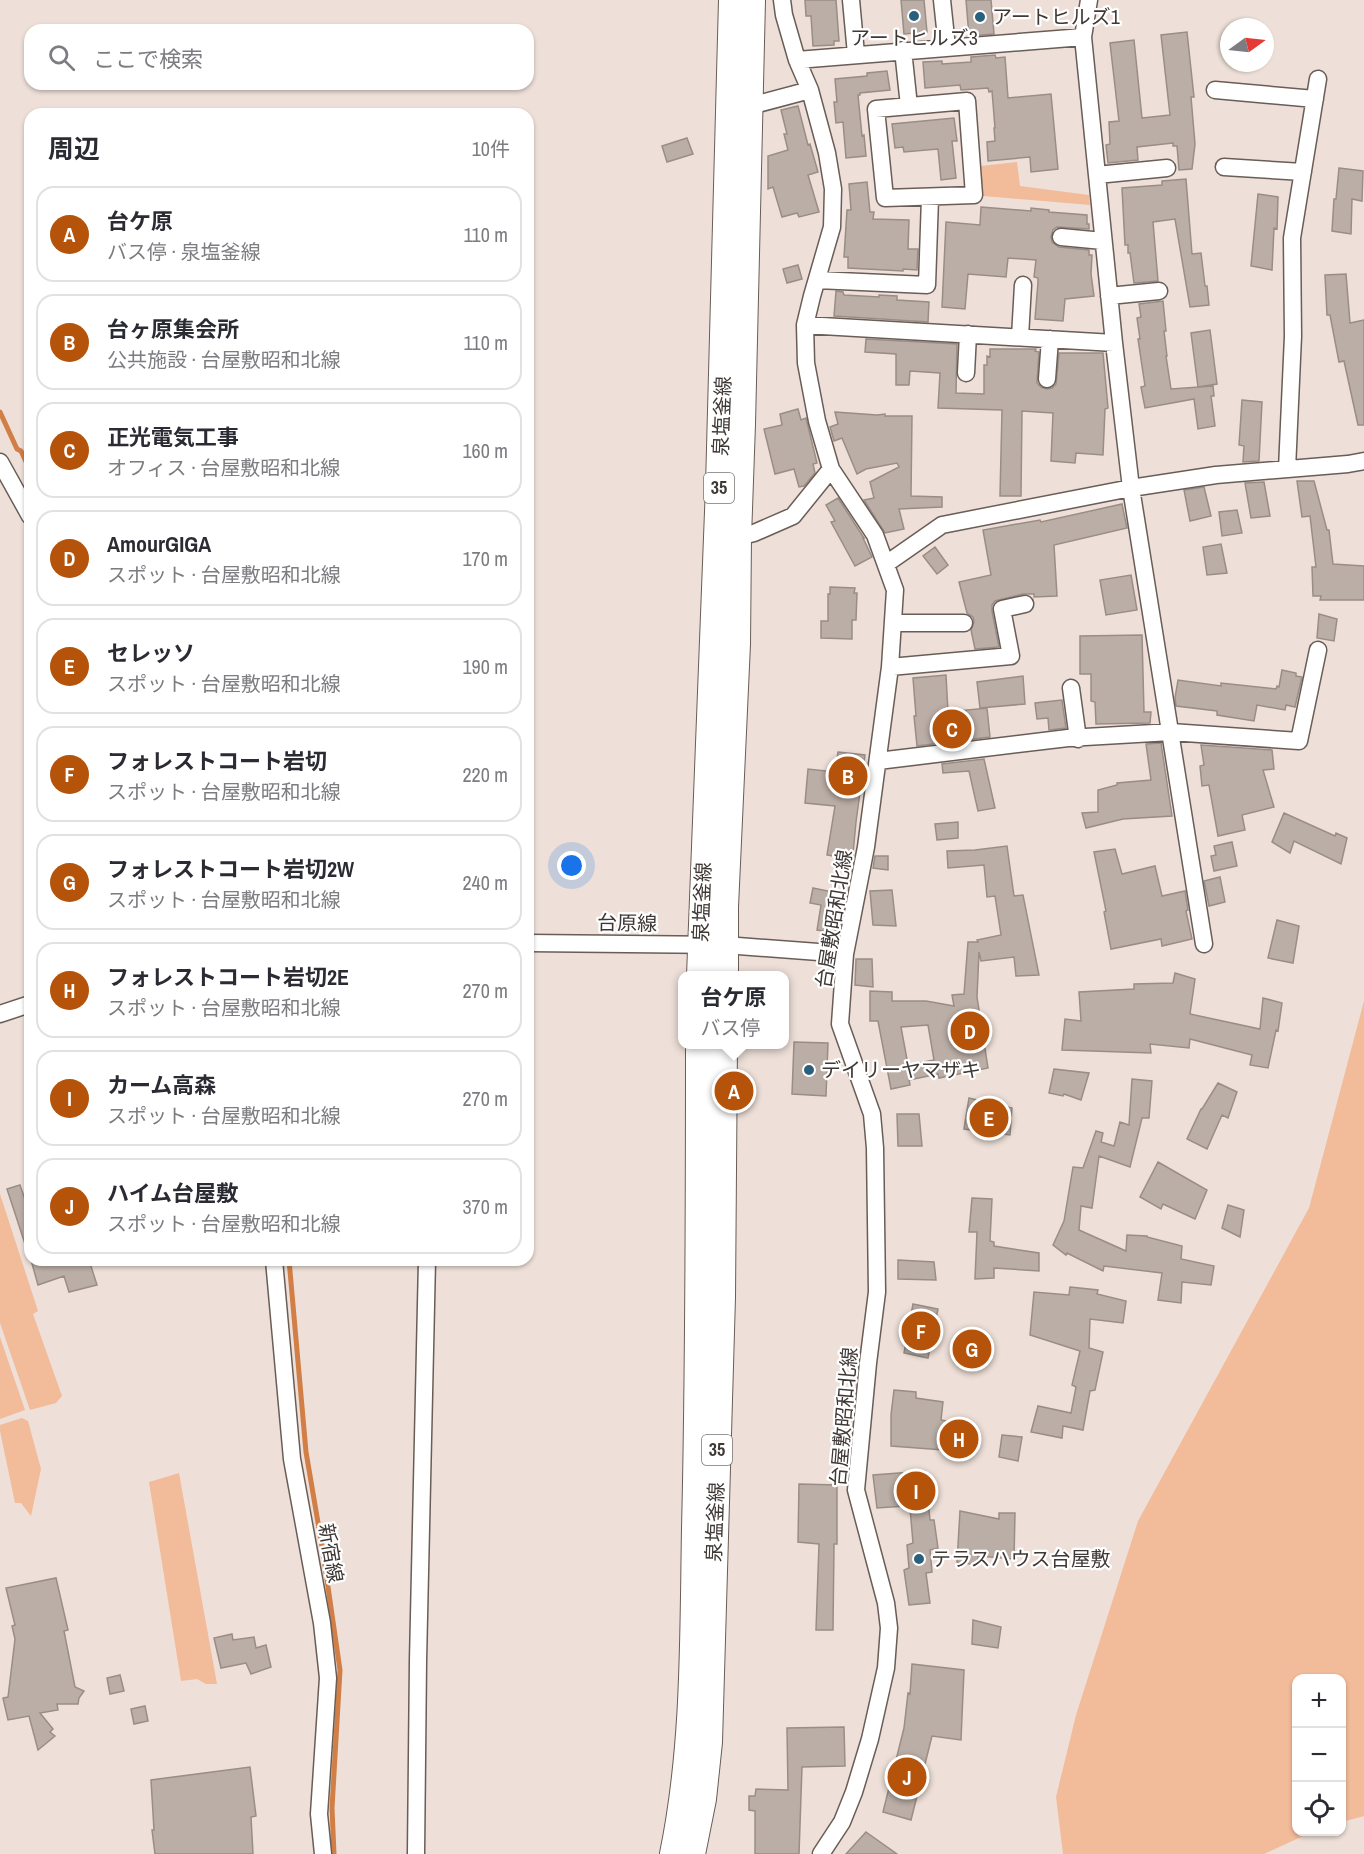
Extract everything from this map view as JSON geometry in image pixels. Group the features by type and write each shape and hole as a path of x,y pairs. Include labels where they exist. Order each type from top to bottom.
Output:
{"main road":[{"name":"泉塩釜線","path":"723,971 712,945 719,486 732,0"},
{"name":"泉塩釜線","path":"702,971 712,945 737,644 752,0"},
{"name":"泉塩釜線","path":"673,1854 681,1817 689,1749 692,1674 699,1297 699,1049"},
{"name":"泉塩釜線","path":"692,1854 703,1799 710,1721 722,1297 724,1049"}],"street":[{"name":"台屋敷昭和北線","path":"782,0 797,60 810,90 827,153 833,189 832,227 805,325 806,363 816,421 831,469 875,535 895,590 890,667 866,848 845,954 840,1024 872,1114 877,1292 856,1490 886,1603 889,1628 886,1668 867,1750 842,1822 821,1854"},
{"path":"852,0 856,54"},
{"path":"942,0 947,47"},
{"path":"1089,0 1083,37 1131,488 1204,944"},
{"path":"797,60 1083,37"},
{"path":"903,50 909,105"},
{"path":"1287,469 1293,336 1292,238 1318,79"},
{"path":"750,106 810,90"},
{"path":"1215,90 1315,99"},
{"path":"967,101 974,195 930,198 885,198 876,109 967,101"},
{"path":"1224,167 1303,172"},
{"path":"1097,175 1167,168"},
{"path":"817,280 927,285 930,198"},
{"path":"1060,237 1103,241"},
{"path":"1020,337 1023,285"},
{"path":"1109,296 1159,291"},
{"path":"805,325 1114,343"},
{"path":"966,373 968,334"},
{"path":"1047,379 1050,339"},
{"path":"886,564 942,525 1131,488 1216,475 1348,465 1364,461"},
{"path":"0,462 24,505"},
{"path":"738,537 754,533 793,516 831,469"},
{"path":"890,667 1011,656 1002,609 1025,604"},
{"path":"893,623 964,623"},
{"path":"878,761 1068,738 1171,732 1299,741 1318,650"},
{"path":"1071,687 1078,739"},
{"name":"台原線","path":"534,943 712,945 845,954"},
{"path":"0,1014 24,1006"},
{"name":"新宿線","path":"275,1266 292,1459 322,1623 328,1678 319,1814 323,1854"},
{"path":"416,1854 427,1266"}],"shaded area":[{"path":"1017,162 1020,186 1089,195 1090,205 983,196 981,166"},
{"path":"1364,1001 1364,1816 1346,1821 1346,1674 1292,1674 1292,1836 1303,1836 1264,1854 1063,1854 1056,1797 1076,1715 1138,1521 1309,1208"},
{"path":"0,1194 38,1311 33,1314 62,1396 56,1403 30,1410 0,1323"},
{"path":"0,1337 25,1410 0,1419"},
{"path":"22,1418 28,1421 41,1469 31,1516 21,1503 15,1503 0,1431 0,1425"},
{"path":"179,1473 217,1684 206,1684 197,1679 181,1681 149,1482"}],"building":[{"path":"805,0 836,0 839,41 834,41 834,45 813,46 811,16 806,16"},
{"name":"アートヒルズ3","path":"901,0 924,0 927,32 904,34"},
{"name":"アートヒルズ1","path":"966,0 991,0 994,34 969,36"},
{"path":"1187,32 1194,97 1191,97 1195,144 1192,169 1179,170 1177,146 1173,146 1173,143 1137,147 1138,160 1108,163 1106,145 1110,144 1109,122 1119,121 1110,43 1134,40 1142,118 1170,115 1161,35"},
{"path":"995,55 996,58 1005,57 1008,98 1051,94 1058,169 1031,172 1030,157 988,161 987,142 995,141 995,128 992,91 989,92 988,88 961,90 960,85 925,88 923,62 942,61 942,64 971,62 971,57"},
{"path":"887,71 890,90 858,95 866,156 846,158 843,122 836,123 835,79 867,76 867,73"},
{"path":"798,106 818,172 808,175 819,212 799,217 797,213 782,217 773,187 768,189 768,156 788,150 781,110"},
{"path":"954,118 957,141 952,141 956,178 941,180 938,149 904,152 903,147 895,148 892,124"},
{"path":"687,138 693,154 667,162 662,146"},
{"path":"1339,168 1363,171 1362,201 1352,199 1351,234 1332,231"},
{"path":"1186,179 1192,254 1201,253 1209,305 1190,307 1175,219 1153,222 1158,281 1134,283 1130,253 1128,253 1128,245 1125,245 1122,188 1162,185 1162,181"},
{"path":"867,182 870,212 874,212 873,219 909,220 908,249 918,249 917,270 848,268 848,257 844,257 847,210 851,210 849,184"},
{"path":"1258,194 1278,197 1272,270 1251,266"},
{"path":"981,207 1031,211 1031,208 1087,215 1089,229 1057,227 1053,230 1051,237 1052,242 1059,247 1089,250 1089,255 1092,255 1091,274 1094,296 1065,299 1063,321 1035,319 1038,282 1038,278 1034,277 1036,260 1008,258 1006,277 968,274 965,309 942,307 946,222 980,225"},
{"path":"798,265 802,279 787,283 783,269"},
{"path":"1346,274 1350,323 1364,320 1364,425 1358,425 1344,361 1339,362 1330,315 1327,315 1325,275"},
{"path":"836,291 843,292 844,295 897,296 897,300 929,302 928,322 834,316"},
{"path":"1163,301 1166,356 1171,389 1213,386 1214,396 1211,396 1215,426 1198,429 1194,399 1145,408 1141,387 1145,386 1138,339 1140,339 1137,318 1141,317 1139,304"},
{"path":"1210,330 1217,384 1198,387 1191,333"},
{"path":"866,339 957,344 956,393 984,394 984,365 987,365 987,356 990,357 990,349 1036,349 1035,351 1039,352 1037,383 1047,389 1056,384 1059,353 1103,353 1108,408 1105,409 1103,455 1076,453 1075,463 1051,461 1053,413 1022,411 1021,496 1000,496 1002,410 938,408 940,373 910,371 909,385 896,385 896,354 865,352"},
{"path":"1242,400 1262,402 1259,461 1243,462 1244,446 1239,445"},
{"path":"798,409 801,420 806,418 817,463 813,464 815,473 804,486 799,487 794,469 775,474 764,429 782,425 780,414"},
{"path":"835,412 912,416 911,496 942,497 942,507 899,509 904,529 885,533 864,500 874,498 870,482 899,467 897,463 866,469 857,474 842,438 834,441 830,427 838,424"},
{"path":"1297,481 1314,481 1327,530 1329,530 1333,564 1364,566 1364,600 1320,600 1321,596 1313,596 1312,567 1316,567 1310,516 1302,517"},
{"path":"1264,482 1270,516 1251,518 1245,483"},
{"path":"1204,487 1211,516 1190,521 1184,490"},
{"path":"838,498 864,538 872,557 855,566 831,522 835,521 826,505"},
{"path":"1122,504 1127,528 1054,545 1057,596 1034,597 1034,594 1023,594 995,601 992,611 999,647 975,649 971,630 973,617 967,613 959,582 991,575 983,530 1040,520 1041,522"},
{"path":"1237,510 1242,533 1222,536 1219,512"},
{"path":"1221,544 1227,573 1207,575 1203,547"},
{"path":"935,547 948,565 937,574 923,556"},
{"path":"1131,575 1137,610 1106,615 1100,580"},
{"path":"830,587 855,588 854,593 857,593 856,620 852,620 852,639 821,638 821,621 828,621"},
{"path":"1319,614 1337,619 1334,641 1317,638"},
{"path":"1142,635 1144,712 1151,712 1150,723 1096,724 1095,702 1091,701 1091,674 1080,674 1080,636"},
{"path":"1282,670 1302,677 1295,707 1286,705 1285,710 1257,705 1254,721 1217,715 1217,711 1176,706 1178,680 1221,686 1221,683 1276,689 1277,686 1279,687"},
{"path":"946,675 948,712 987,708 990,737 917,746 913,678"},
{"path":"1023,676 1025,704 980,708 977,682"},
{"path":"1062,700 1066,728 1049,730 1048,718 1037,719 1035,703"},
{"path":"1161,743 1172,816 1123,819 1086,828 1082,813 1098,812 1098,790 1117,785 1117,783 1151,780 1146,744"},
{"path":"1201,745 1272,750 1274,769 1263,770 1274,807 1242,815 1245,830 1218,836 1209,785 1202,786 1200,766 1204,765"},
{"path":"838,752 865,755 852,864 837,862 838,857 827,855 835,806 805,803 808,769 835,772"},
{"path":"984,759 995,808 978,811 969,771 943,773 942,764"},
{"path":"1284,813 1335,836 1336,833 1347,838 1341,864 1294,841 1290,853 1272,842"},
{"path":"958,822 958,838 937,840 935,824"},
{"path":"1232,842 1237,866 1214,871 1211,856 1216,855 1214,846"},
{"path":"1007,846 1014,896 1023,895 1039,975 1016,976 1014,957 981,961 979,952 977,997 988,1068 939,1078 938,1074 909,1080 910,1085 891,1089 878,1021 870,1021 870,991 892,992 892,1001 926,1001 954,1006 952,995 964,994 968,942 978,942 977,940 1001,935 995,896 987,897 984,865 948,868 947,851","holes":["928,1025 934,1060 908,1065 901,1027"]},
{"path":"1115,849 1122,874 1155,866 1162,896 1185,891 1188,910 1186,911 1192,939 1162,946 1161,939 1111,949 1094,852"},
{"path":"875,856 888,856 888,870 873,868"},
{"path":"1220,877 1225,902 1209,906 1204,881"},
{"path":"813,888 838,893 836,909 843,910 838,933 817,930 821,905 810,903"},
{"path":"892,890 896,926 873,925 870,891"},
{"path":"1277,920 1299,926 1293,963 1268,958"},
{"path":"856,959 872,959 873,987 855,985"},
{"path":"1175,973 1195,979 1190,1014 1260,1029 1263,998 1282,1003 1278,1031 1276,1030 1268,1068 1250,1065 1252,1055 1190,1039 1189,1048 1150,1044 1151,1053 1062,1050 1065,1019 1081,1021 1079,992 1134,989 1134,984 1173,983"},
{"path":"794,1042 828,1043 826,1096 792,1094"},
{"path":"1054,1069 1089,1073 1081,1100 1064,1094 1063,1096 1049,1093"},
{"path":"1132,1079 1152,1081 1149,1118 1142,1118 1130,1167 1099,1156 1092,1208 1081,1206 1079,1230 1126,1251 1127,1235 1147,1236 1182,1246 1181,1259 1214,1266 1211,1285 1182,1282 1181,1303 1158,1300 1162,1273 1104,1266 1103,1271 1067,1253 1066,1255 1053,1245 1064,1221 1073,1167 1083,1168 1096,1131 1103,1133 1101,1142 1114,1146 1120,1122 1129,1125"},
{"path":"1218,1083 1237,1092 1228,1118 1222,1115 1207,1149 1187,1139 1201,1109"},
{"path":"969,1098 1012,1108 1010,1135 964,1129"},
{"path":"897,1114 919,1114 922,1146 898,1146"},
{"path":"1158,1162 1207,1190 1195,1219 1163,1204 1161,1209 1140,1197"},
{"path":"20,1185 24,1197 24,1241 7,1189"},
{"path":"972,1198 992,1199 990,1241 994,1242 994,1246 1039,1253 1039,1271 994,1268 994,1278 975,1279 977,1232 969,1232"},
{"path":"1228,1205 1244,1210 1240,1237 1222,1228"},
{"path":"898,1260 934,1262 936,1280 898,1279"},
{"path":"33,1266 91,1266 97,1285 69,1292 64,1276 38,1285"},
{"path":"1070,1287 1098,1290 1097,1294 1126,1301 1123,1323 1090,1319 1089,1348 1103,1352 1095,1390 1090,1391 1083,1430 1063,1426 1062,1438 1031,1432 1038,1406 1071,1413 1076,1387 1072,1385 1080,1351 1030,1335 1034,1292 1069,1295"},
{"path":"913,1304 938,1309 928,1358 904,1353"},
{"path":"961,1333 980,1333 983,1366 963,1366"},
{"path":"894,1390 916,1392 916,1398 943,1402 941,1420 972,1426 970,1452 891,1446"},
{"path":"1002,1435 1022,1437 1018,1461 999,1457"},
{"path":"925,1471 930,1520 934,1520 938,1548 930,1550 932,1572 926,1573 930,1603 909,1605 904,1570 909,1568 907,1545 913,1543 910,1508 906,1509 906,1506 877,1508 873,1475"},
{"path":"799,1484 837,1485 833,1630 816,1630 819,1544 798,1542"},
{"path":"960,1511 999,1519 999,1513 1015,1513 1014,1559 978,1556 977,1565 957,1562"},
{"path":"56,1578 68,1630 64,1631 75,1687 84,1691 78,1704 57,1704 58,1710 40,1713 53,1729 50,1732 55,1736 38,1750 29,1716 8,1720 3,1698 8,1697 15,1639 12,1626 15,1625 6,1588"},
{"path":"973,1620 1001,1627 998,1648 972,1644"},
{"path":"232,1634 233,1640 254,1637 256,1648 266,1645 271,1667 251,1674 246,1663 221,1668 214,1638"},
{"path":"912,1664 964,1670 961,1740 932,1736 911,1820 883,1812 904,1728"},
{"path":"120,1675 124,1691 110,1694 107,1678"},
{"path":"145,1706 148,1721 134,1724 131,1709"},
{"path":"844,1727 845,1766 802,1767 799,1854 755,1854 755,1811 749,1810 749,1796 755,1796 756,1789 788,1790 787,1728"},
{"path":"250,1767 256,1816 251,1817 253,1854 155,1854 151,1780"},
{"path":"866,1832 897,1854 846,1854"}],"waterway":[{"path":"0,412 17,449 24,457"},
{"path":"290,1266 306,1452 340,1670 332,1808 334,1854"}],"place":[{"name":"アートヒルズ3","path":"914,16"},
{"name":"アートヒルズ1","path":"980,17"},
{"name":"正光電気工事","path":"952,729"},
{"name":"台ヶ原集会所","path":"848,776"},
{"name":"AmourGIGA","path":"970,1031"},
{"name":"デイリーヤマザキ","path":"809,1070"},
{"name":"台ケ原","path":"734,1091"},
{"name":"セレッソ","path":"989,1118"},
{"name":"フォレストコート岩切","path":"921,1331"},
{"name":"フォレストコート岩切2W","path":"972,1349"},
{"name":"フォレストコート岩切2E","path":"959,1439"},
{"name":"カーム高森","path":"916,1491"},
{"name":"テラスハウス台屋敷","path":"919,1559"},
{"name":"ハイム台屋敷","path":"907,1777"}]}
